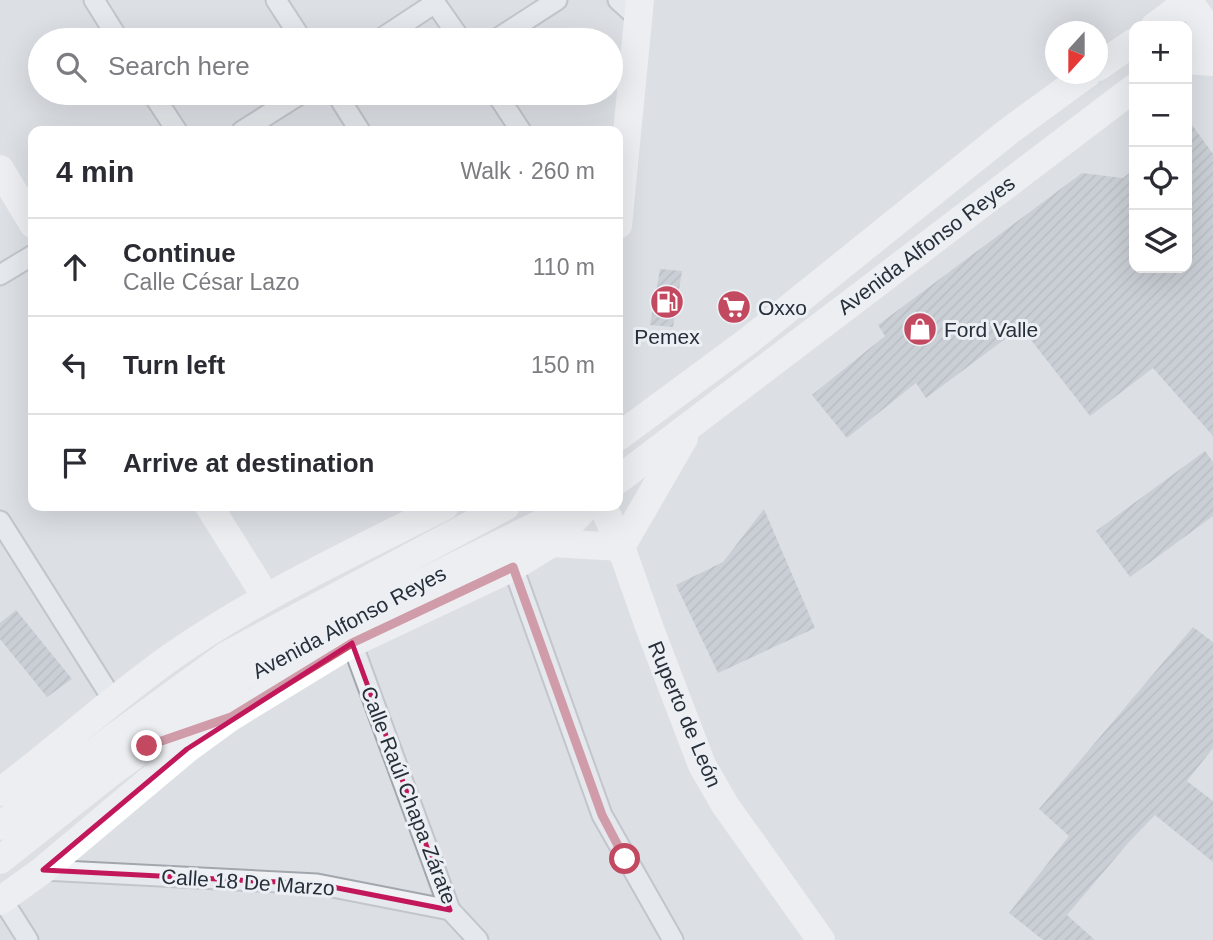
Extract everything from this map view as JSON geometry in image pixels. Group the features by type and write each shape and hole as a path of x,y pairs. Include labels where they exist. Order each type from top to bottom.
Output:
{"main road":[{"path":"1150,21 1157,0"},
{"path":"1162,21 1189,0 1213,34 1192,47"},
{"path":"623,176 640,10"},
{"path":"1108,60 1129,45"},
{"path":"1192,60 1213,62"},
{"name":"Avenida Alfonso Reyes","path":"623,433 748,341 1009,131 1073,84"},
{"name":"Avenida Alfonso Reyes","path":"623,476 1129,92"},
{"path":"0,169 28,216"},
{"path":"552,543 621,547 691,427"},
{"path":"212,511 266,597"},
{"name":"Avenida Alfonso Reyes","path":"0,826 113,738 227,655 497,511"},
{"name":"Avenida Alfonso Reyes","path":"0,860 147,746 242,677 369,609 566,511"},
{"path":"1,900 43,870 187,749 231,717 352,643 513,567 552,543 582,511"},
{"name":"Ruperto de León","path":"605,511 702,765 725,805 821,940"},
{"path":"0,792 113,700 173,656 266,597 416,512"},
{"path":"113,738 173,656"},
{"path":"147,746 231,717"}],"street":[{"path":"94,0 112,28"},
{"path":"276,0 294,28"},
{"path":"513,28 556,0"},
{"path":"618,0 640,10"},
{"path":"396,28 434,1 453,28"},
{"path":"160,105 174,126"},
{"path":"250,126 283,105"},
{"path":"344,105 357,126"},
{"path":"504,105 517,126"},
{"path":"0,275 28,258"},
{"path":"0,521 113,700"},
{"path":"513,567 602,815 673,940"},
{"name":"Calle Raúl Chapa Zárate","path":"352,643 450,909 478,940"},
{"name":"Calle 18 De Marzo","path":"43,870 317,884 450,909"},
{"path":"1,900 28,940"}],"highlighted area":[{"path":"352,643 450,910 317,884 43,870 187,749"}],"building":[{"path":"1192,125 1213,154 1213,436 1153,368 1090,416 1021,327 926,398 916,383 847,438 812,395 885,336 878,325 1082,173 1123,178 1129,173 1129,273 1192,273"},
{"path":"660,269 682,271 673,327 650,325"},
{"path":"1205,451 1213,462 1213,516 1130,577 1096,531"},
{"path":"764,509 815,628 718,673 676,585 723,562"},
{"path":"16,610 72,679 47,697 0,639 0,623"},
{"path":"1193,627 1213,642 1213,748 1187,781 1213,801 1213,862 1155,815 1067,915 1095,940 1043,940 1009,913 1069,836 1039,809"}],"place":[{"name":"Pemex","path":"667,302"},
{"name":"Oxxo","path":"734,307"},
{"name":"Ford Valle","path":"920,329"}],"route":[{"path":"147,746 231,717 352,643 513,567 602,815 625,859"}]}
